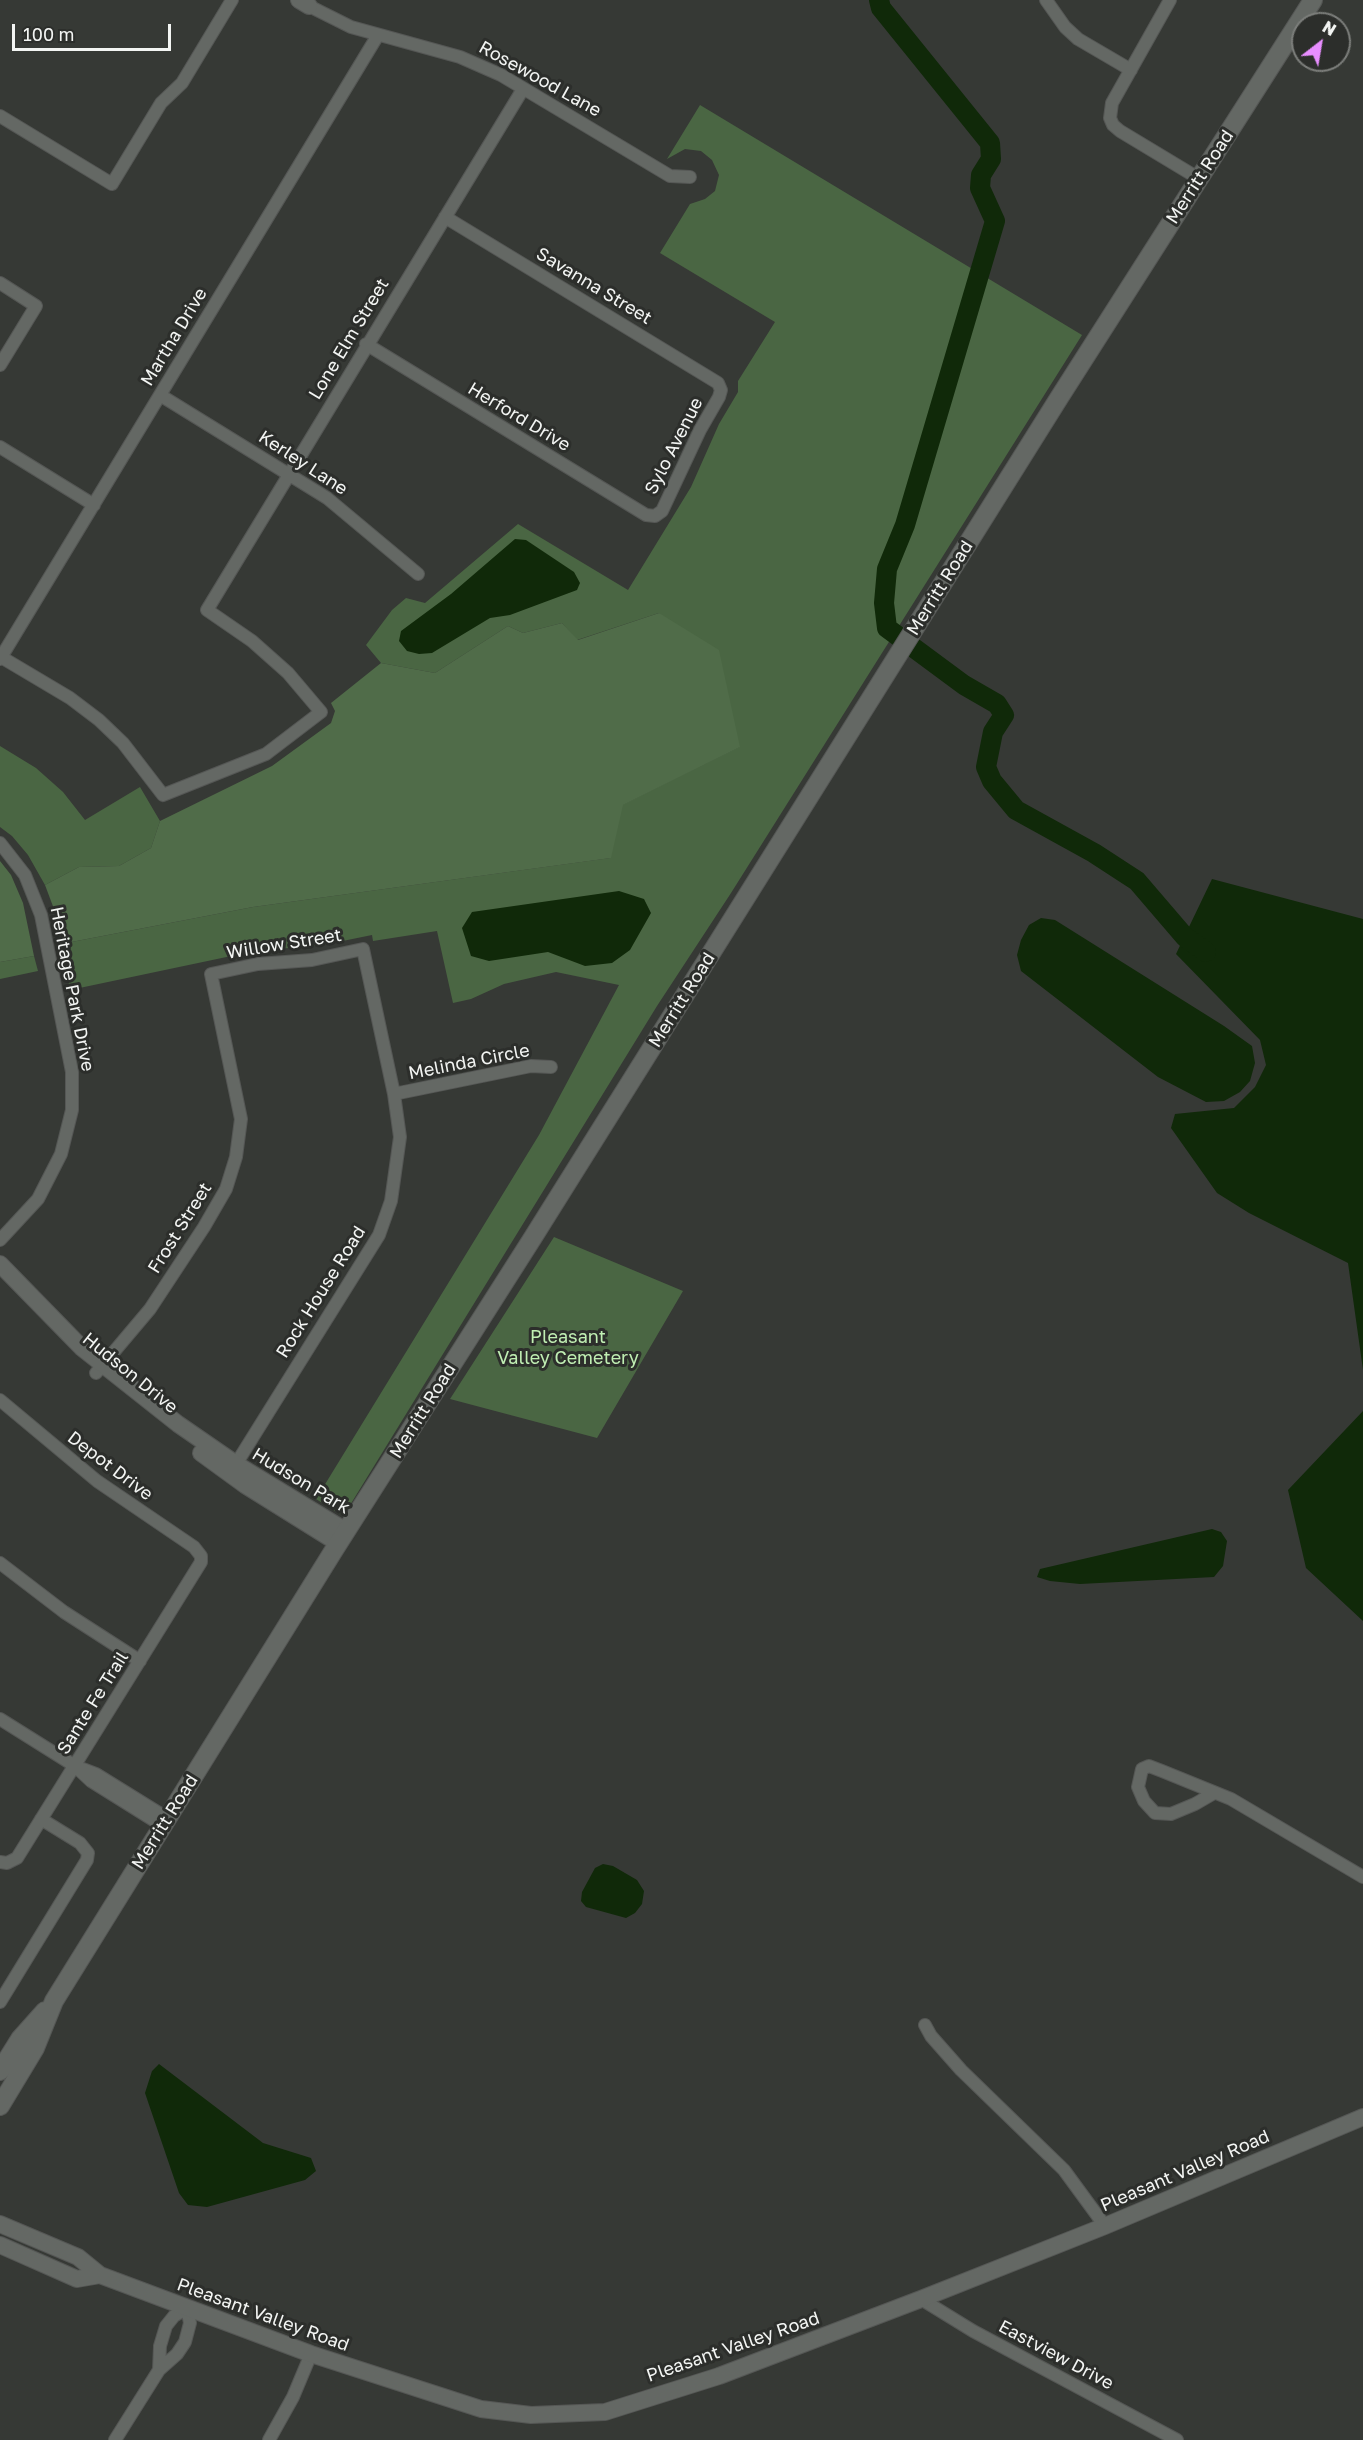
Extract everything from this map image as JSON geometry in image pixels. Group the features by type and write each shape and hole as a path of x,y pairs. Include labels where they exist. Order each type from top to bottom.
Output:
{"main road":[{"name":"Merritt Road","path":"0,2106 35,2048 54,2001 342,1537 543,1222 1198,178 1313,0"},
{"name":"Merritt Road","path":"0,2070 20,2039 54,2001"}],"street":[{"path":"0,116 112,184 161,103 182,83 232,0"},
{"path":"1046,0 1065,27 1078,39 1131,70"},
{"path":"1170,0 1112,103 1110,118 1113,125 1198,178"},
{"name":"Rosewood Lane","path":"304,3 351,27 460,57 501,75 670,176 690,177"},
{"name":"Martha Drive","path":"1,658 378,35"},
{"name":"Lone Elm Street","path":"1,658 70,698 99,720 123,743 163,795 266,754 321,712 288,673 252,641 207,610 366,344 523,89"},
{"name":"Savanna Street","path":"445,216 718,383 721,390"},
{"path":"0,283 36,306 0,365"},
{"name":"Herford Drive","path":"366,344 646,515 655,516"},
{"name":"Sylo Avenue","path":"655,516 662,511 721,390"},
{"name":"Kerley Lane","path":"160,395 327,498 418,574"},
{"path":"0,447 94,505"},
{"name":"Heritage Park Drive","path":"0,843 25,875 41,915 72,1072 72,1110 61,1154 38,1199 0,1240"},
{"name":"Willow Street","path":"211,974 258,964 312,960 363,949"},
{"name":"Rock House Road","path":"236,1464 379,1235 391,1201 400,1137 394,1094 363,949"},
{"name":"Frost Street","path":"100,1369 150,1309 204,1227 226,1190 236,1157 241,1119 211,974"},
{"name":"Melinda Circle","path":"394,1094 531,1066 551,1067"},
{"name":"Hudson Drive","path":"0,1264 100,1369 245,1485"},
{"name":"Hudson Drive","path":"0,1280 67,1348 236,1464"},
{"name":"Depot Drive","path":"0,1401 97,1481 194,1547 201,1556"},
{"name":"Hudson Park","path":"236,1464 342,1537"},
{"name":"Hudson Park","path":"245,1485 342,1537"},
{"name":"Sante Fe Trail","path":"4,1863 17,1858 199,1568 201,1556"},
{"path":"0,1563 64,1612 141,1661"},
{"path":"0,1719 75,1766 96,1774 165,1822"},
{"path":"1214,1793 1196,1804 1171,1814 1155,1813 1144,1801 1138,1787 1142,1769 1149,1766 1231,1799 1363,1877"},
{"path":"0,2002 87,1860 88,1854 80,1843 41,1819"},
{"path":"925,2025 931,2036 961,2070 1064,2170 1106,2226"},
{"name":"Pleasant Valley Road","path":"0,2224 78,2257 100,2275 310,2354 480,2409 531,2415 605,2412 720,2376 921,2299 1106,2226 1363,2117"},
{"name":"Pleasant Valley Road","path":"0,2245 77,2279 100,2275"},
{"name":"Eastview Drive","path":"921,2299 973,2331 1177,2440"},
{"path":"116,2440 159,2370 177,2354 185,2342 190,2323 187,2308 174,2316 166,2326 160,2346 159,2370"},
{"path":"270,2440 293,2397 310,2354"}],"green space":[{"path":"700,105 1082,335 731,893 657,1006 347,1510 340,1514 316,1499 539,1135 619,985 556,972 504,984 471,999 453,1003 437,931 373,941 372,935 323,945 255,951 70,990 61,944 253,907 610,858 622,805 739,747 659,613 577,640 562,623 523,633 508,626 435,673 381,663 366,645 392,610 406,598 425,603 518,524 628,590 691,487 719,424 738,392 738,381 775,322 660,253 690,204 705,199 715,191 719,175 712,160 701,151 685,149 667,159"},
{"path":"0,746 36,768 63,792 85,820 140,787 160,821 151,848 119,866 79,867 45,885 28,855 12,836 0,827"},
{"path":"34,956 38,971 0,979 0,962"},
{"name":"Pleasant Valley Cemetery","path":"554,1237 683,1291 597,1438 450,1399"}],"shaded area":[{"path":"515,539 526,540 574,572 580,583 577,590 510,615 490,618 432,653 419,654 407,651 399,641 401,631 451,594"},
{"path":"659,613 719,650 740,747 623,805 611,858 253,907 61,944 54,909 45,885 79,867 119,866 151,848 160,821 272,766 331,723 335,711 331,703 381,663 435,673 508,626 523,633 562,623 578,640"},
{"path":"0,861 11,875 23,903 34,956 0,962"},
{"path":"1212,879 1363,919 1363,1370 1348,1263 1249,1213 1217,1193 1171,1128 1175,1114 1234,1108 1255,1087 1266,1065 1260,1040 1176,954"},
{"path":"619,891 644,899 651,913 630,950 612,963 585,966 548,952 489,961 471,956 462,928 472,912"},
{"path":"1041,918 1055,920 1252,1046 1255,1063 1250,1081 1240,1092 1224,1101 1206,1102 1158,1077 1021,971 1017,955 1021,940 1029,925"},
{"path":"1363,1411 1363,1621 1306,1568 1288,1490"},
{"path":"1212,1529 1221,1532 1227,1541 1223,1566 1214,1577 1080,1584 1050,1581 1037,1577 1040,1569"},
{"path":"603,1864 613,1866 637,1880 644,1891 642,1904 635,1913 626,1918 586,1907 581,1901 582,1892 595,1868"},
{"path":"159,2064 263,2143 311,2158 316,2171 305,2180 207,2207 188,2205 179,2193 145,2093 152,2071"}],"waterway":[{"path":"879,0 881,8 990,143 991,159 981,175 980,188 995,221 905,525 887,569 884,603 887,628 964,685 997,704 1004,715 993,732 986,767 992,781 1016,810 1094,853 1137,881 1185,937 1206,952"}]}
